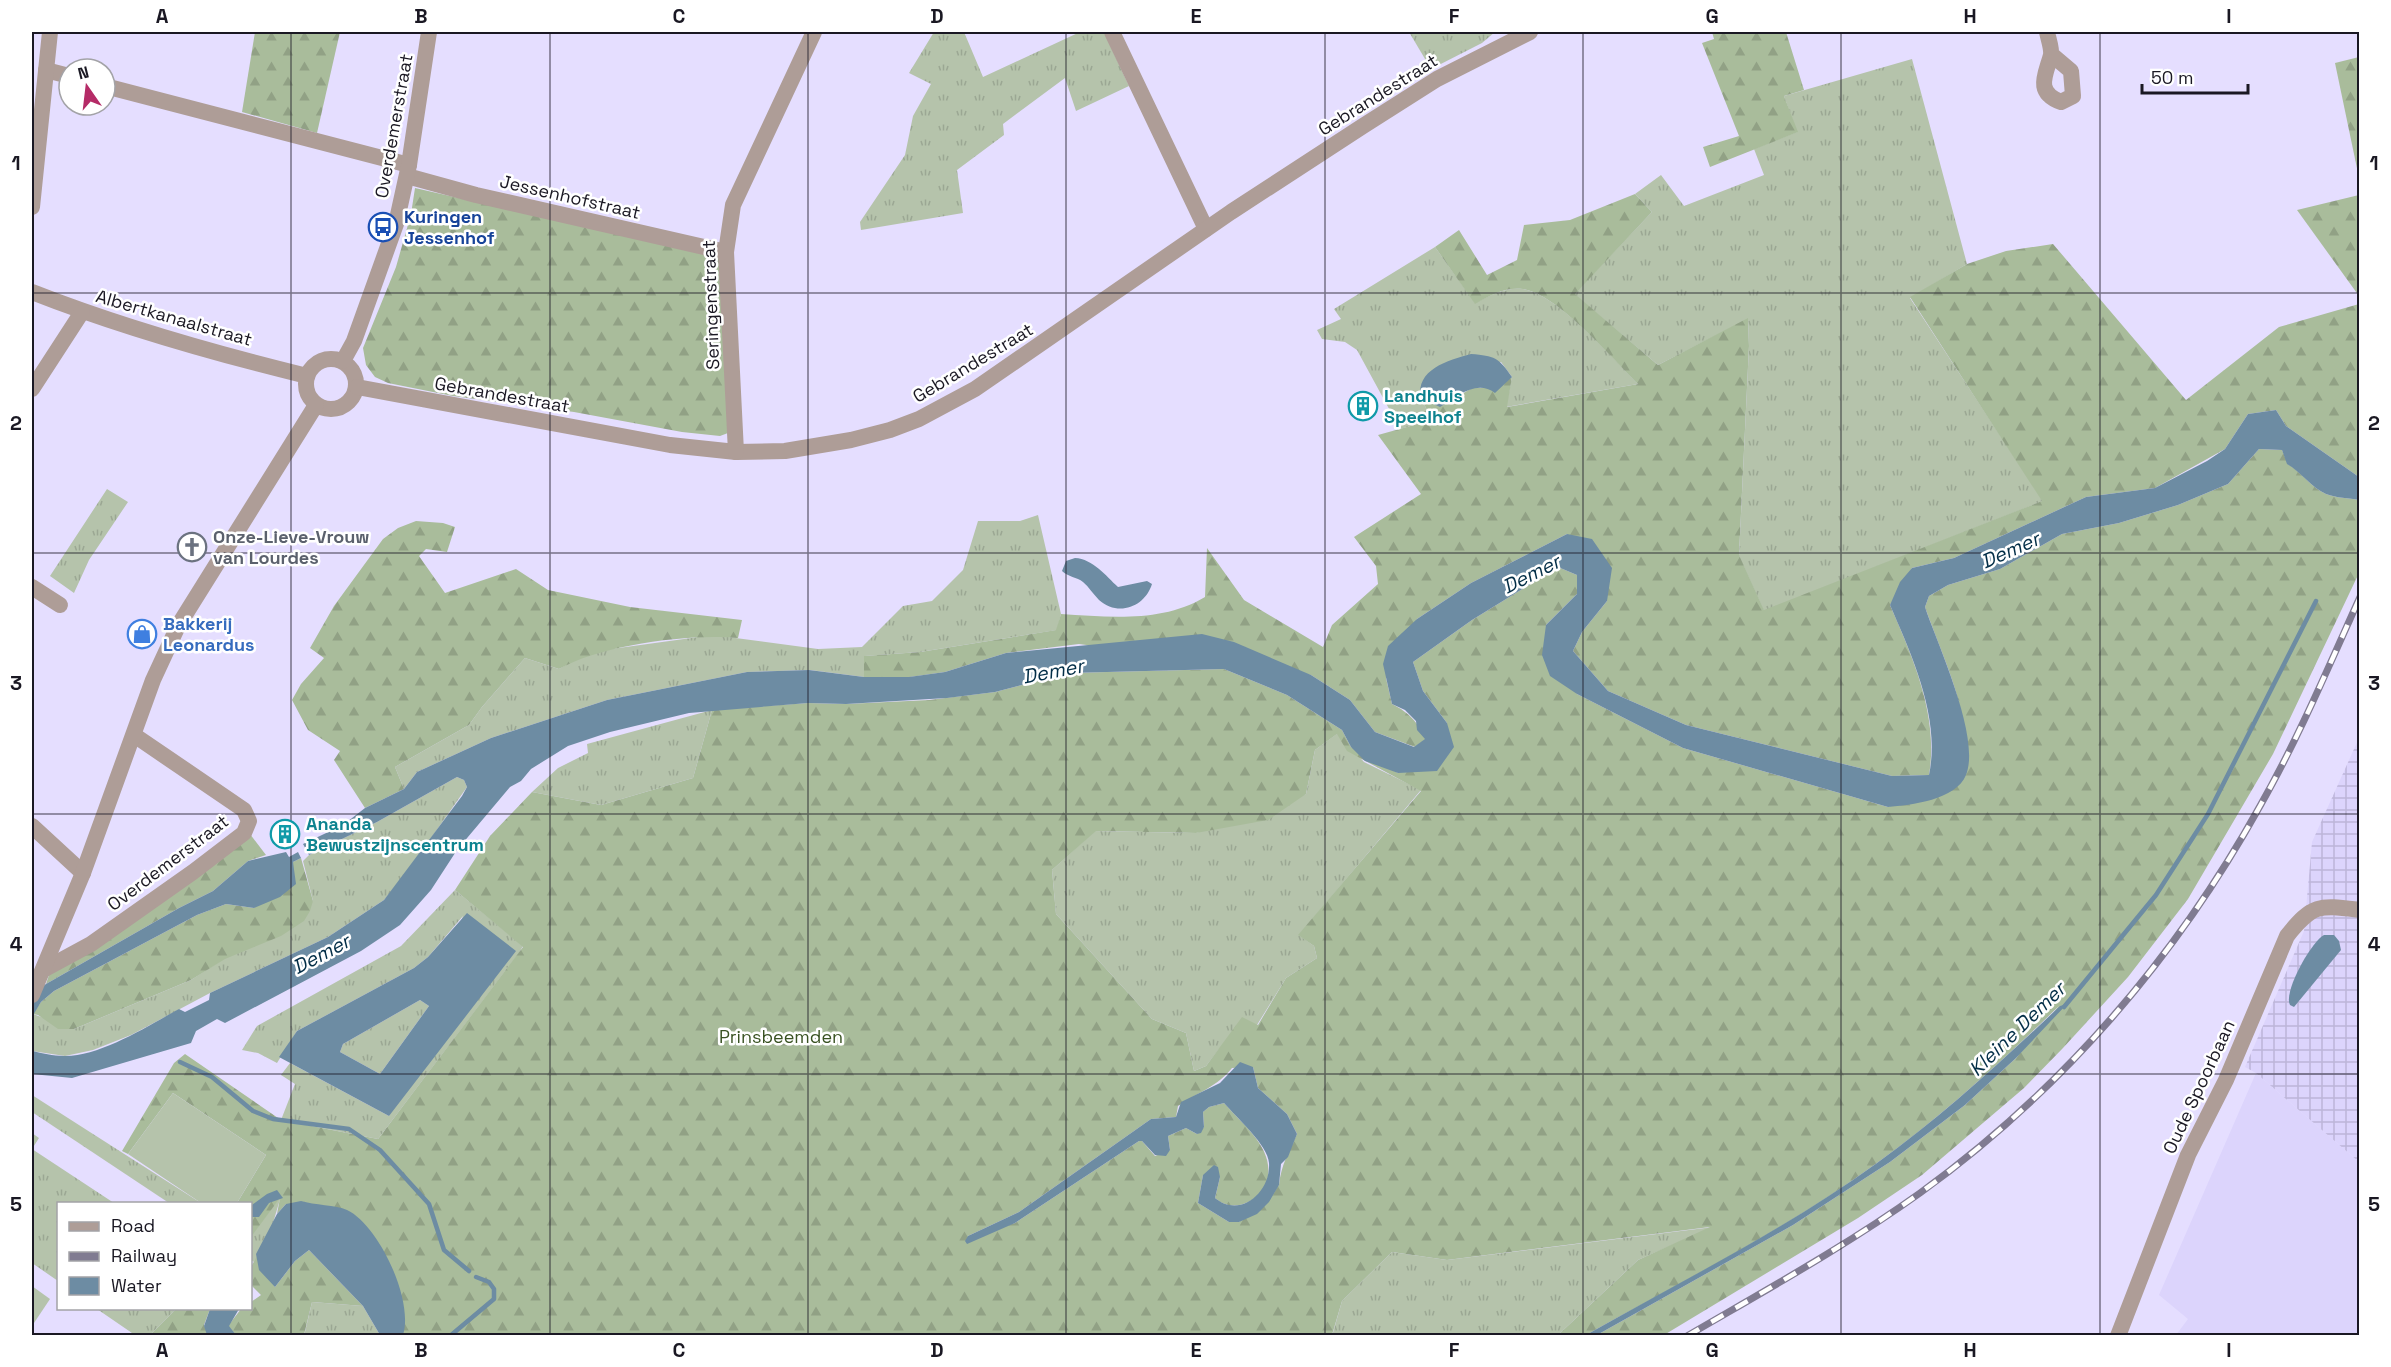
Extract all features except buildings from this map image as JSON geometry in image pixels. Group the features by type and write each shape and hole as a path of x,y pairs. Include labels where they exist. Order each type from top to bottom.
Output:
{"street":[{"path":"32,207 50,32"},
{"name":"Overdemerstraat","path":"343,361 354,341 396,224 408,170 429,32"},
{"name":"Seringenstraat","path":"736,452 726,252 734,205 814,32"},
{"path":"1112,32 1206,229"},
{"path":"2047,32 2051,54"},
{"name":"Gebrandestraat","path":"357,387 670,445 736,452 785,451 851,440 890,430 919,419 967,394 1206,229 1437,79 1519,34"},
{"path":"46,70 57,73"},
{"name":"Jessenhofstraat","path":"117,89 408,170 476,195 726,252"},
{"name":"Albertkanaalstraat","path":"32,292 82,312 147,333 307,376"},
{"path":"32,389 82,312"},
{"path":"334,358 343,361 354,372 357,387 353,397 346,405 326,409 316,405 307,392 307,376 317,362 334,358"},
{"path":"32,995 83,873 153,680 178,626 316,405"},
{"path":"32,587 60,604"},
{"name":"Overdemerstraat","path":"43,970 91,944 193,872 244,833 249,821 244,810 134,735"},
{"path":"32,826 83,873"},
{"name":"Oude Spoorbaan","path":"2118,1335 2188,1155 2226,1080 2287,936 2300,919 2324,906 2360,910"}],"shaded area":[{"path":"2359,738 2359,1162 2256,1073 2245,1067 2304,931 2312,842"},
{"path":"2256,1073 2359,1162 2359,1335 2176,1335 2188,1319 2159,1295"}],"green space":[{"path":"255,32 340,32 317,133 242,112"},
{"path":"934,32 964,32 983,77 1080,32 1104,32 1129,86 1076,111 1065,78 1003,124 1004,135 957,170 963,213 861,230 860,222 905,155 913,116 931,84 909,73"},
{"path":"1409,32 1495,32 1482,43 1431,69"},
{"path":"1712,32 1786,32 1804,90 1784,96 1798,132 1710,167 1703,147 1739,136 1702,43 1714,39"},
{"path":"2360,57 2359,178 2335,63"},
{"path":"1912,59 1967,264 1910,298 2043,501 1764,611 1739,556 1749,346 1748,319 1658,365 1574,294 1652,212 1635,194 1661,175 1684,206 1764,175 1754,149 1797,132 1784,96"},
{"path":"415,188 720,258 728,433 720,436 682,432 574,412 453,396 388,383 375,377 366,365 363,348 396,267 411,214"},
{"path":"1635,194 1652,212 1575,294 1658,365 1748,318 1749,346 1739,555 1764,610 2042,501 1910,297 1967,264 2006,251 2053,244 2186,400 2279,327 2359,304 2359,477 2286,426 2276,410 2248,414 2225,449 2155,488 2086,497 1954,558 1912,568 1890,605 1915,667 1927,709 1931,753 1929,775 1892,776 1686,725 1608,691 1573,651 1582,632 1607,601 1567,534 1471,583 1417,619 1386,678 1392,704 1412,718 1426,739 1415,747 1375,732 1350,700 1311,675 1079,644 1006,653 945,672 910,677 864,677 864,656 920,652 1056,630 1061,614 1116,617 1153,615 1188,605 1205,597 1207,548 1244,600 1323,647 1332,625 1378,584 1376,566 1354,537 1421,494 1378,435 1432,420 1421,398 1455,398 1472,388 1489,388 1512,377 1507,407 1638,384 1584,329 1536,293 1523,289 1504,290 1475,304 1435,247 1459,230 1487,275 1517,260 1524,225 1570,220"},
{"path":"2360,195 2359,296 2297,210"},
{"path":"1435,247 1475,303 1510,289 1523,289 1536,293 1568,314 1638,384 1506,407 1512,377 1501,362 1421,398 1432,420 1400,429 1357,350 1345,342 1322,339 1317,330 1341,319 1334,309"},
{"name":"Prinsbeemden","path":"2259,449 2282,450 2288,464 2326,494 2359,500 2359,573 2273,754 2188,899 2128,977 2063,1048 2024,1088 1922,1175 1858,1218 1664,1335 1597,1335 1793,1225 1890,1162 1965,1105 2016,1058 2059,1006 1948,1107 1843,1187 1734,1254 1586,1335 1558,1335 1638,1260 1710,1227 1447,1260 1392,1252 1342,1301 1332,1335 403,1336 286,1204 277,1214 280,1198 252,1236 252,1202 238,1202 266,1155 173,1093 128,1154 122,1151 174,1063 185,1054 281,1120 378,1139 523,947 455,890 490,836 532,792 601,805 693,778 712,710 808,703 846,704 929,700 995,692 1068,673 1224,669 1287,695 1342,730 1351,747 1398,773 1447,723 1423,691 1413,662 1472,620 1558,567 1577,575 1577,594 1546,625 1577,694 1683,748 1888,807 1965,775 1966,752 1961,709 1925,607 1929,596 1948,585 2000,569 2062,534 2119,523 2178,505 2228,484","holes":["1337,734 1347,751 1421,791 1298,935 1314,946 1317,958 1286,978 1258,1025 1242,1017 1206,1066 1194,1071 1186,1033 1152,1019 1056,914 1052,870 1096,831 1196,833 1268,820 1306,794 1315,750","1253,1067 1258,1088 1287,1114 1297,1134 1283,1165 1279,1185 1239,1222 1229,1222 1198,1203 1203,1175 1220,1177 1215,1198 1234,1206 1247,1203 1259,1195 1264,1190 1268,1177 1268,1164 1259,1142 1224,1103 1209,1107 1203,1112 1204,1127 1197,1134 1186,1128 1168,1136 1170,1150 1155,1156 1142,1141 1139,1141 1015,1223 968,1236 1019,1212 1151,1119 1176,1117 1178,1106 1214,1085 1232,1068"]},
{"path":"107,489 128,502 89,560 74,593 50,576"},
{"path":"1038,515 1061,614 1057,630 920,652 865,656 864,677 810,670 747,672 607,700 491,738 417,772 404,789 395,767 469,725 525,658 559,669 579,657 604,650 713,635 818,649 862,647 903,606 932,601 963,570 978,521 1020,521"},
{"path":"416,521 443,523 455,527 447,552 426,549 419,556 445,593 516,569 548,590 630,607 742,620 738,638 696,637 621,647 598,653 559,669 525,658 469,725 395,767 404,789 365,808 334,760 340,751 308,730 292,700 301,684 324,658 310,648 334,606 383,539 398,528"},
{"path":"712,710 693,778 601,805 532,792 558,768 588,753 587,744"},
{"path":"1338,733 1364,762 1421,790 1299,935 1314,946 1317,958 1286,978 1257,1025 1219,1049 1206,1066 1194,1071 1186,1033 1152,1019 1056,914 1052,870 1095,831 1196,833 1306,794 1315,750"},
{"path":"457,777 464,780 467,787 405,875 384,900 328,937 210,993 131,1035 93,1050 65,1056 32,1051 33,1014 74,1029 191,980 313,901 303,861 309,855 377,822"},
{"path":"250,834 266,855 248,861 213,891 46,984 50,972"},
{"path":"301,858 313,901 304,921 281,936 225,959 191,980 74,1029 58,1029 33,1014 41,1002 54,991 197,915 226,904 254,908 293,862"},
{"path":"455,890 523,946 519,953 378,1139 281,1120 295,1084 281,1075 290,1063 389,1116 463,916 428,957 414,968 297,1031 277,1063 258,1053 242,1050 257,1026 401,946"},
{"path":"420,1000 429,1006 380,1074 340,1052 343,1044"},
{"path":"173,1093 266,1155 238,1202 200,1202 128,1154"},
{"path":"32,1095 199,1202 167,1202 32,1112"},
{"path":"32,1133 39,1138 32,1149"},
{"path":"32,1149 112,1202 57,1202 57,1280 32,1263"},
{"path":"281,1196 259,1270 257,1257 254,1262 252,1261 252,1234"},
{"path":"1713,1227 1638,1260 1558,1335 1332,1336 1342,1301 1392,1252 1447,1260"},
{"path":"309,1250 363,1306 312,1302 304,1335 236,1335 228,1326 240,1310 252,1310 252,1301 261,1295 252,1286 252,1265 257,1256 275,1287 295,1261"},
{"path":"32,1286 50,1299 32,1326"},
{"path":"312,1302 363,1306 380,1335 304,1336"},
{"path":"98,1310 175,1310 149,1336 130,1335 132,1333"},
{"path":"175,1310 210,1310 204,1325 208,1335 149,1336"}],"water":[{"path":"1471,354 1495,359 1512,377 1495,393 1488,389 1474,389 1460,394 1440,407 1421,398 1420,388 1428,373 1443,363"},
{"name":"Demer","path":"2276,410 2286,426 2359,477 2359,500 2326,494 2287,464 2282,450 2259,449 2228,484 2178,505 2119,523 2062,534 2000,569 1948,585 1929,596 1925,607 1963,715 1969,758 1966,775 1961,783 1943,796 1932,800 1888,807 1683,748 1577,694 1550,676 1542,655 1546,625 1577,594 1577,575 1558,567 1472,620 1413,662 1423,691 1447,723 1454,747 1437,771 1398,773 1365,761 1351,747 1342,730 1287,695 1224,669 1068,673 995,692 947,698 846,704 808,703 689,713 610,732 568,746 531,769 521,781 510,787 457,850 431,890 400,925 361,951 225,1023 217,1019 196,1031 191,1043 72,1078 32,1074 32,1051 64,1056 78,1055 108,1046 179,1009 185,1012 209,1000 210,993 328,937 384,900 462,796 467,787 464,780 457,777 377,822 309,855 303,844 343,825 365,808 404,789 417,772 491,738 607,700 747,672 809,670 864,677 909,677 945,672 1006,653 1202,634 1234,642 1311,675 1350,700 1375,732 1414,747 1425,739 1417,730 1416,721 1405,710 1392,704 1383,664 1388,646 1417,619 1471,583 1567,534 1592,539 1612,568 1607,601 1582,632 1573,651 1608,691 1686,725 1892,776 1929,775 1932,753 1928,710 1915,666 1890,605 1900,582 1912,568 1954,558 2086,497 2155,488 2225,449 2248,414"},
{"path":"1075,558 1088,561 1118,587 1147,581 1152,584 1137,604 1114,608 1099,600 1083,582 1062,571 1066,561"},
{"path":"286,852 289,857 298,852 301,858 293,862 296,884 280,897 254,908 226,904 197,915 54,991 41,1002 32,1017 32,994 46,984 213,891 248,861"},
{"path":"467,913 516,951 389,1116 279,1057 297,1031 414,968 428,957","holes":["420,1000 429,1006 380,1074 340,1052 343,1044"]},
{"path":"2324,935 2334,935 2339,941 2341,950 2294,1007 2290,1005 2289,999 2294,979 2312,947"},
{"path":"2067,1004 2016,1058 1965,1105 1890,1162 1793,1225 1597,1335 1586,1335 1771,1232 1877,1163 1925,1127 2060,1006"},
{"path":"1240,1062 1253,1067 1258,1088 1287,1114 1297,1134 1288,1157 1281,1164 1279,1185 1269,1202 1257,1214 1239,1222 1229,1222 1198,1203 1203,1175 1214,1165 1218,1167 1220,1177 1215,1198 1225,1204 1244,1204 1252,1199 1265,1184 1268,1174 1269,1163 1263,1148 1224,1103 1209,1107 1203,1112 1204,1127 1201,1133 1197,1134 1186,1128 1168,1136 1170,1150 1166,1156 1155,1155 1142,1141 1139,1141 1015,1223 967,1244 965,1241 968,1236 1019,1212 1151,1119 1176,1117 1181,1102 1220,1083"},
{"path":"277,1190 283,1198 269,1203 259,1217 252,1217 252,1205"},
{"path":"301,1201 347,1210 359,1218 371,1231 382,1247 399,1284 405,1320 403,1335 380,1335 363,1306 309,1250 295,1261 275,1287 259,1270 256,1254 277,1214 286,1204"},
{"path":"210,1310 238,1310 229,1326 236,1335 207,1335 204,1326"}],"waterway":[{"name":"Kleine Demer","path":"2064,1007 2156,895 2208,814 2316,601"},
{"name":"Kleine Demer","path":"180,1062 212,1077 253,1111 273,1119 349,1129 380,1150 429,1204 444,1250 469,1271"},
{"name":"Kleine Demer","path":"450,1336 494,1299 494,1289 489,1282 476,1277"}],"railway":[{"path":"1687,1336 1835,1249 1920,1193 1971,1154 2020,1111 2111,1019 2152,969 2227,862 2287,755 2360,597"}],"place":[{"name":"Kuringen Jessenhof","path":"383,227"},
{"name":"Landhuis Speelhof","path":"1363,406"},
{"name":"Onze-Lieve-Vrouw van Lourdes","path":"192,547"},
{"name":"Bakkerij Leonardus","path":"142,634"},
{"name":"Ananda Bewustzijnscentrum","path":"285,834"}]}
